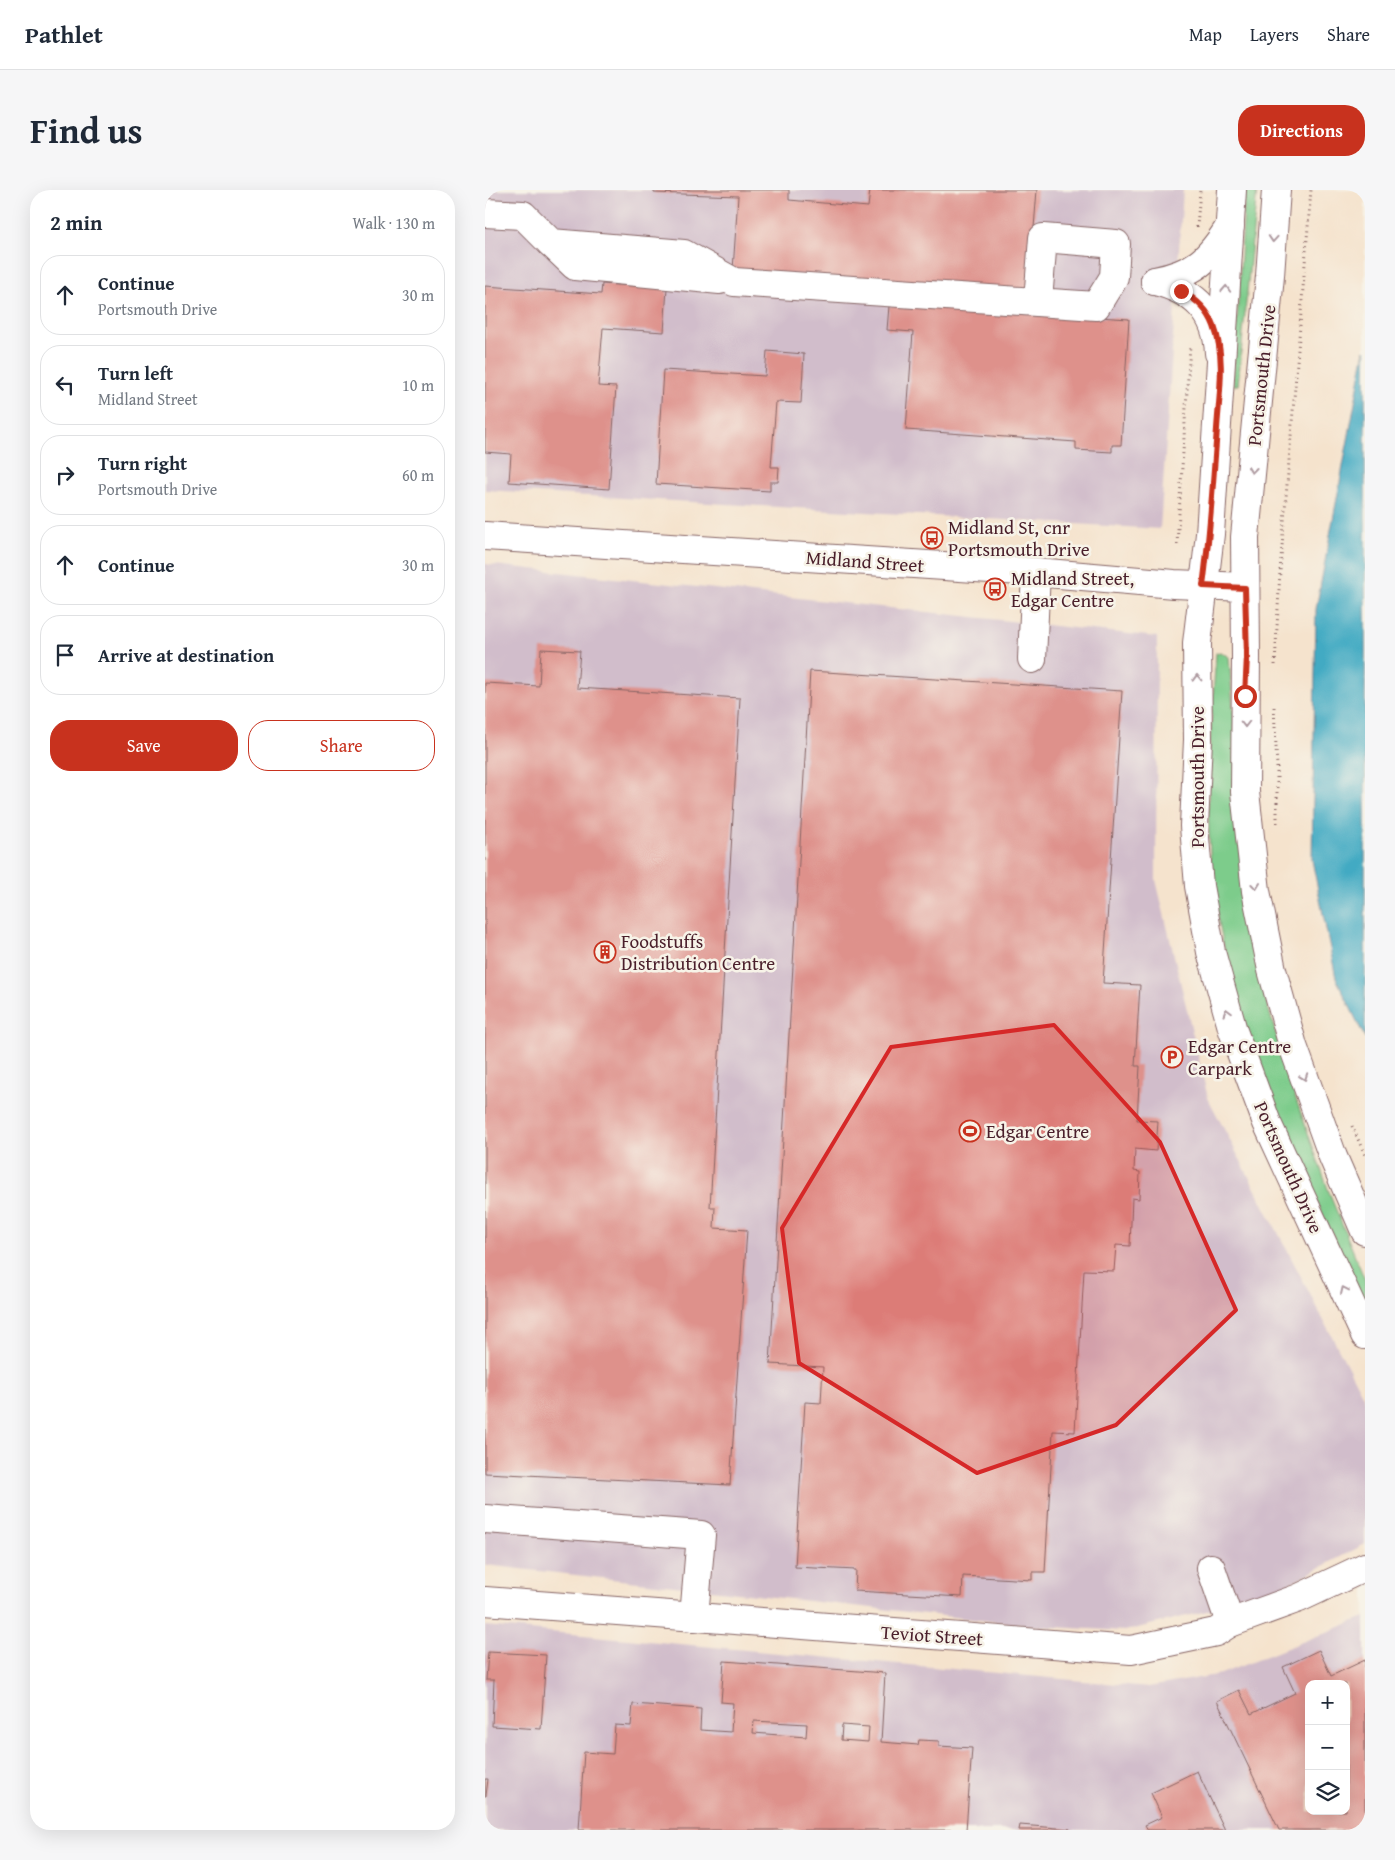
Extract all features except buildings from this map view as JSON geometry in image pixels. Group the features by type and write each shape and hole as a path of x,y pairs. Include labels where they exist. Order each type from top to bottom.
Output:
{"main road":[{"name":"Portsmouth Drive","path":"1232,190 1210,534 1197,643 1198,740 1194,826 1199,886 1211,952 1233,1031 1267,1123 1365,1334"},
{"name":"Portsmouth Drive","path":"1276,190 1271,276 1245,537 1247,656 1245,792 1258,900 1272,970 1293,1046 1333,1157 1365,1231"},
{"path":"485,213 523,215 551,244 684,254 734,282 1038,301"},
{"path":"1220,376 1217,333 1209,314 1193,297 1167,284 1155,281 1173,277 1195,268 1216,248 1229,226"},
{"name":"Midland Street","path":"485,536 1036,572 1245,588"},
{"path":"1032,659 1036,572"},
{"path":"485,1519 701,1535 694,1617"},
{"name":"Teviot Street","path":"485,1601 1131,1650 1216,1632 1229,1623 1299,1598 1365,1567"},
{"path":"1211,1568 1229,1623"}],"path":[{"path":"1197,229 1200,190"},
{"path":"1275,668 1280,571 1311,190"},
{"path":"1177,544 1190,336"},
{"path":"1274,571 1280,571"},
{"path":"1274,707 1277,766 1277,833"},
{"path":"1351,1124 1365,1155"}],"highlighted area":[{"path":"1054,1025 1160,1142 1236,1310 1116,1425 977,1473 799,1363 782,1228 891,1047"}],"shaded area":[{"path":"485,190 1183,190 1160,529 485,490"},
{"path":"485,564 1157,637 1156,880 1208,1098 1365,1400 1365,1544 1264,1597 1125,1631 1034,1626 485,1565"},
{"path":"1365,1617 1365,1830 485,1830 485,1626 1149,1687 1221,1674"}],"green space":[{"path":"1245,190 1257,190 1238,385 1233,385"},
{"path":"1220,652 1229,657 1252,945 1259,977 1292,1088 1332,1200 1365,1280 1365,1303 1316,1200 1271,1095 1251,1042 1234,987 1221,932 1212,875 1208,792 1216,653"}],"water":[{"path":"1365,350 1365,1038 1336,978 1312,860 1316,609"}],"place":[{"name":"Midland St, cnr Portsmouth Drive","path":"932,538"},
{"name":"Midland Street, Edgar Centre","path":"995,589"},
{"name":"Foodstuffs Distribution Centre","path":"605,952"},
{"name":"Edgar Centre Carpark","path":"1172,1057"},
{"name":"Edgar Centre","path":"970,1131"}],"route":[{"path":"1181,291 1193,297 1209,314 1217,333 1219,344 1220,376 1210,534 1203,586 1245,588 1247,656 1245,696"}]}
